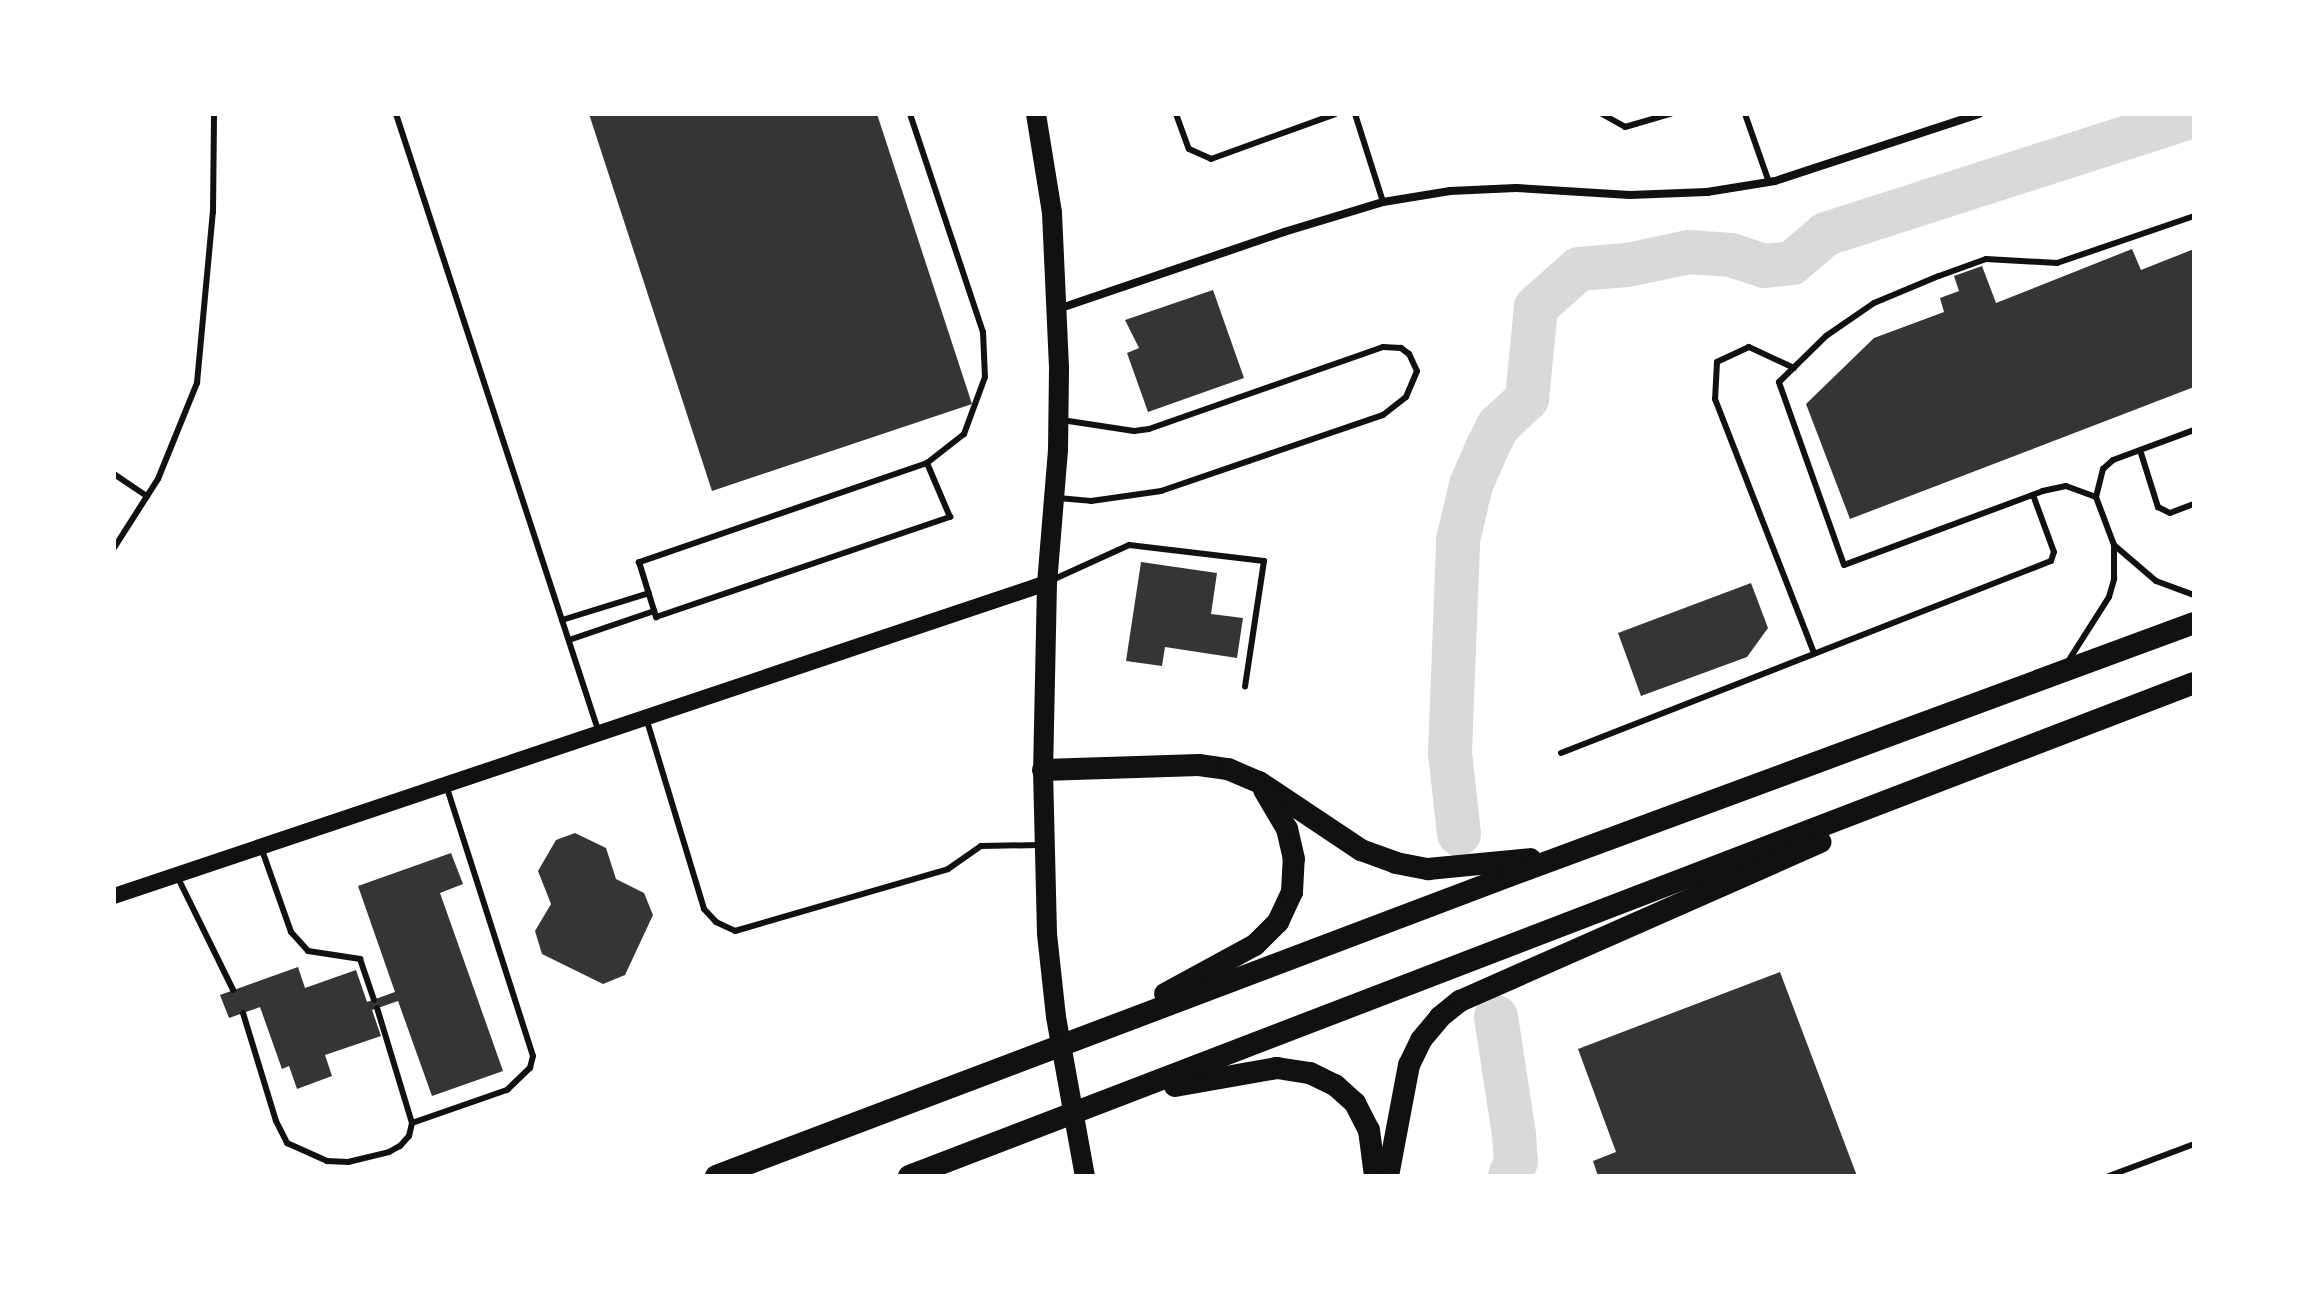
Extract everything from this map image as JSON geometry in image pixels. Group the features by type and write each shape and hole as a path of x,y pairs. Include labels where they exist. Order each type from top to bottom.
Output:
{"highway":[{"path":"716,1176 2194,623"},
{"path":"909,1176 2194,683"},
{"path":"1388,1176 1409,1065 1421,1040 1440,1017 1460,1001 2133,706"},
{"path":"1043,770 1199,765 1228,769 1259,782 1361,850 1396,863 1428,869 1568,855"},
{"path":"1092,1034 1255,945 1278,922 1292,892 1294,859 1287,829 1259,782"},
{"path":"1104,1102 1262,1070 1277,1068 1310,1073 1335,1085 1355,1103 1369,1130 1375,1176"}],"main road":[{"path":"1036,114 1052,213 1058,419 1047,583 1043,770 1047,934 1056,1017 1085,1176"},
{"path":"114,896 1047,583"}],"street":[{"path":"1056,309 1383,202 1450,191 1516,188 1630,195 1707,192 1769,183 1979,114"}],"lane":[{"path":"114,548 158,479 197,383 213,212 214,114"},
{"path":"396,114 599,733"},
{"path":"910,114 983,332 985,377 964,434 927,463 639,562 656,617 950,517 927,463"},
{"path":"1176,114 1189,149 1211,159 1335,114"},
{"path":"1355,114 1383,202"},
{"path":"1602,114 1625,127 1670,114"},
{"path":"1745,114 1769,183"},
{"path":"2096,497 2066,486 2033,495 1844,565 1779,382 1826,336 1874,303 1986,259 2057,263 2194,216"},
{"path":"1054,497 1091,501 1161,491 1383,415 1406,397 1417,371 1409,354 1401,348 1383,347 1149,429 1134,431 1058,419"},
{"path":"1794,368 1749,347 1717,362 1715,399 1814,653"},
{"path":"2060,673 2109,597 2114,579 2114,545 2096,497 2103,469 2113,460 2194,430"},
{"path":"2140,450 2158,507 2170,513 2194,504"},
{"path":"114,474 147,496"},
{"path":"1561,753 2051,561 2054,552 2033,495"},
{"path":"1047,583 1129,545 1264,561 1245,687"},
{"path":"2114,545 2156,581 2194,595"},
{"path":"562,620 649,593"},
{"path":"569,640 654,611"},
{"path":"2133,706 2194,691"},
{"path":"646,717 704,909 716,922 735,931 948,869 981,846 1043,845"},
{"path":"412,1123 507,1090 530,1068 533,1056 446,784"},
{"path":"260,846 291,932 308,951 360,959 374,1000"},
{"path":"176,875 233,990"},
{"path":"243,1013 276,1121 287,1143 327,1161 348,1162 389,1152 400,1146 409,1136 412,1123 377,1008"},
{"path":"2109,1176 2194,1144"}],"building":[{"path":"589,114 877,114 972,404 712,491"},
{"path":"2132,249 2141,270 2194,249 2194,387 1850,519 1806,404 1874,338 1944,312 1940,298 1959,291 1954,276 1982,266 1996,303"},
{"path":"1213,290 1244,378 1148,412 1127,353 1139,348 1125,320"},
{"path":"1141,562 1217,573 1211,614 1243,618 1237,658 1165,647 1162,666 1126,661"},
{"path":"1751,583 1768,628 1747,657 1641,696 1618,633"},
{"path":"575,833 606,848 616,879 644,893 653,915 625,975 603,984 542,954 535,931 551,904 538,871 556,840"},
{"path":"451,853 463,884 440,893 503,1071 432,1096 398,1001 372,1010 381,1036 325,1055 332,1076 297,1089 289,1066 282,1069 260,1007 229,1018 220,995 298,967 305,988 356,970 367,1002 395,992 358,886"},
{"path":"1780,972 1857,1176 1598,1176 1593,1161 1616,1152 1578,1049"}],"waterway":[{"path":"1459,834 1450,753 1458,540 1471,485 1487,448 1498,426 1527,399 1536,307 1579,269 1627,265 1689,252 1731,255 1764,266 1792,263 1826,234 2194,116"},
{"path":"1496,1017 1514,1135 1516,1161 1510,1176"}]}
